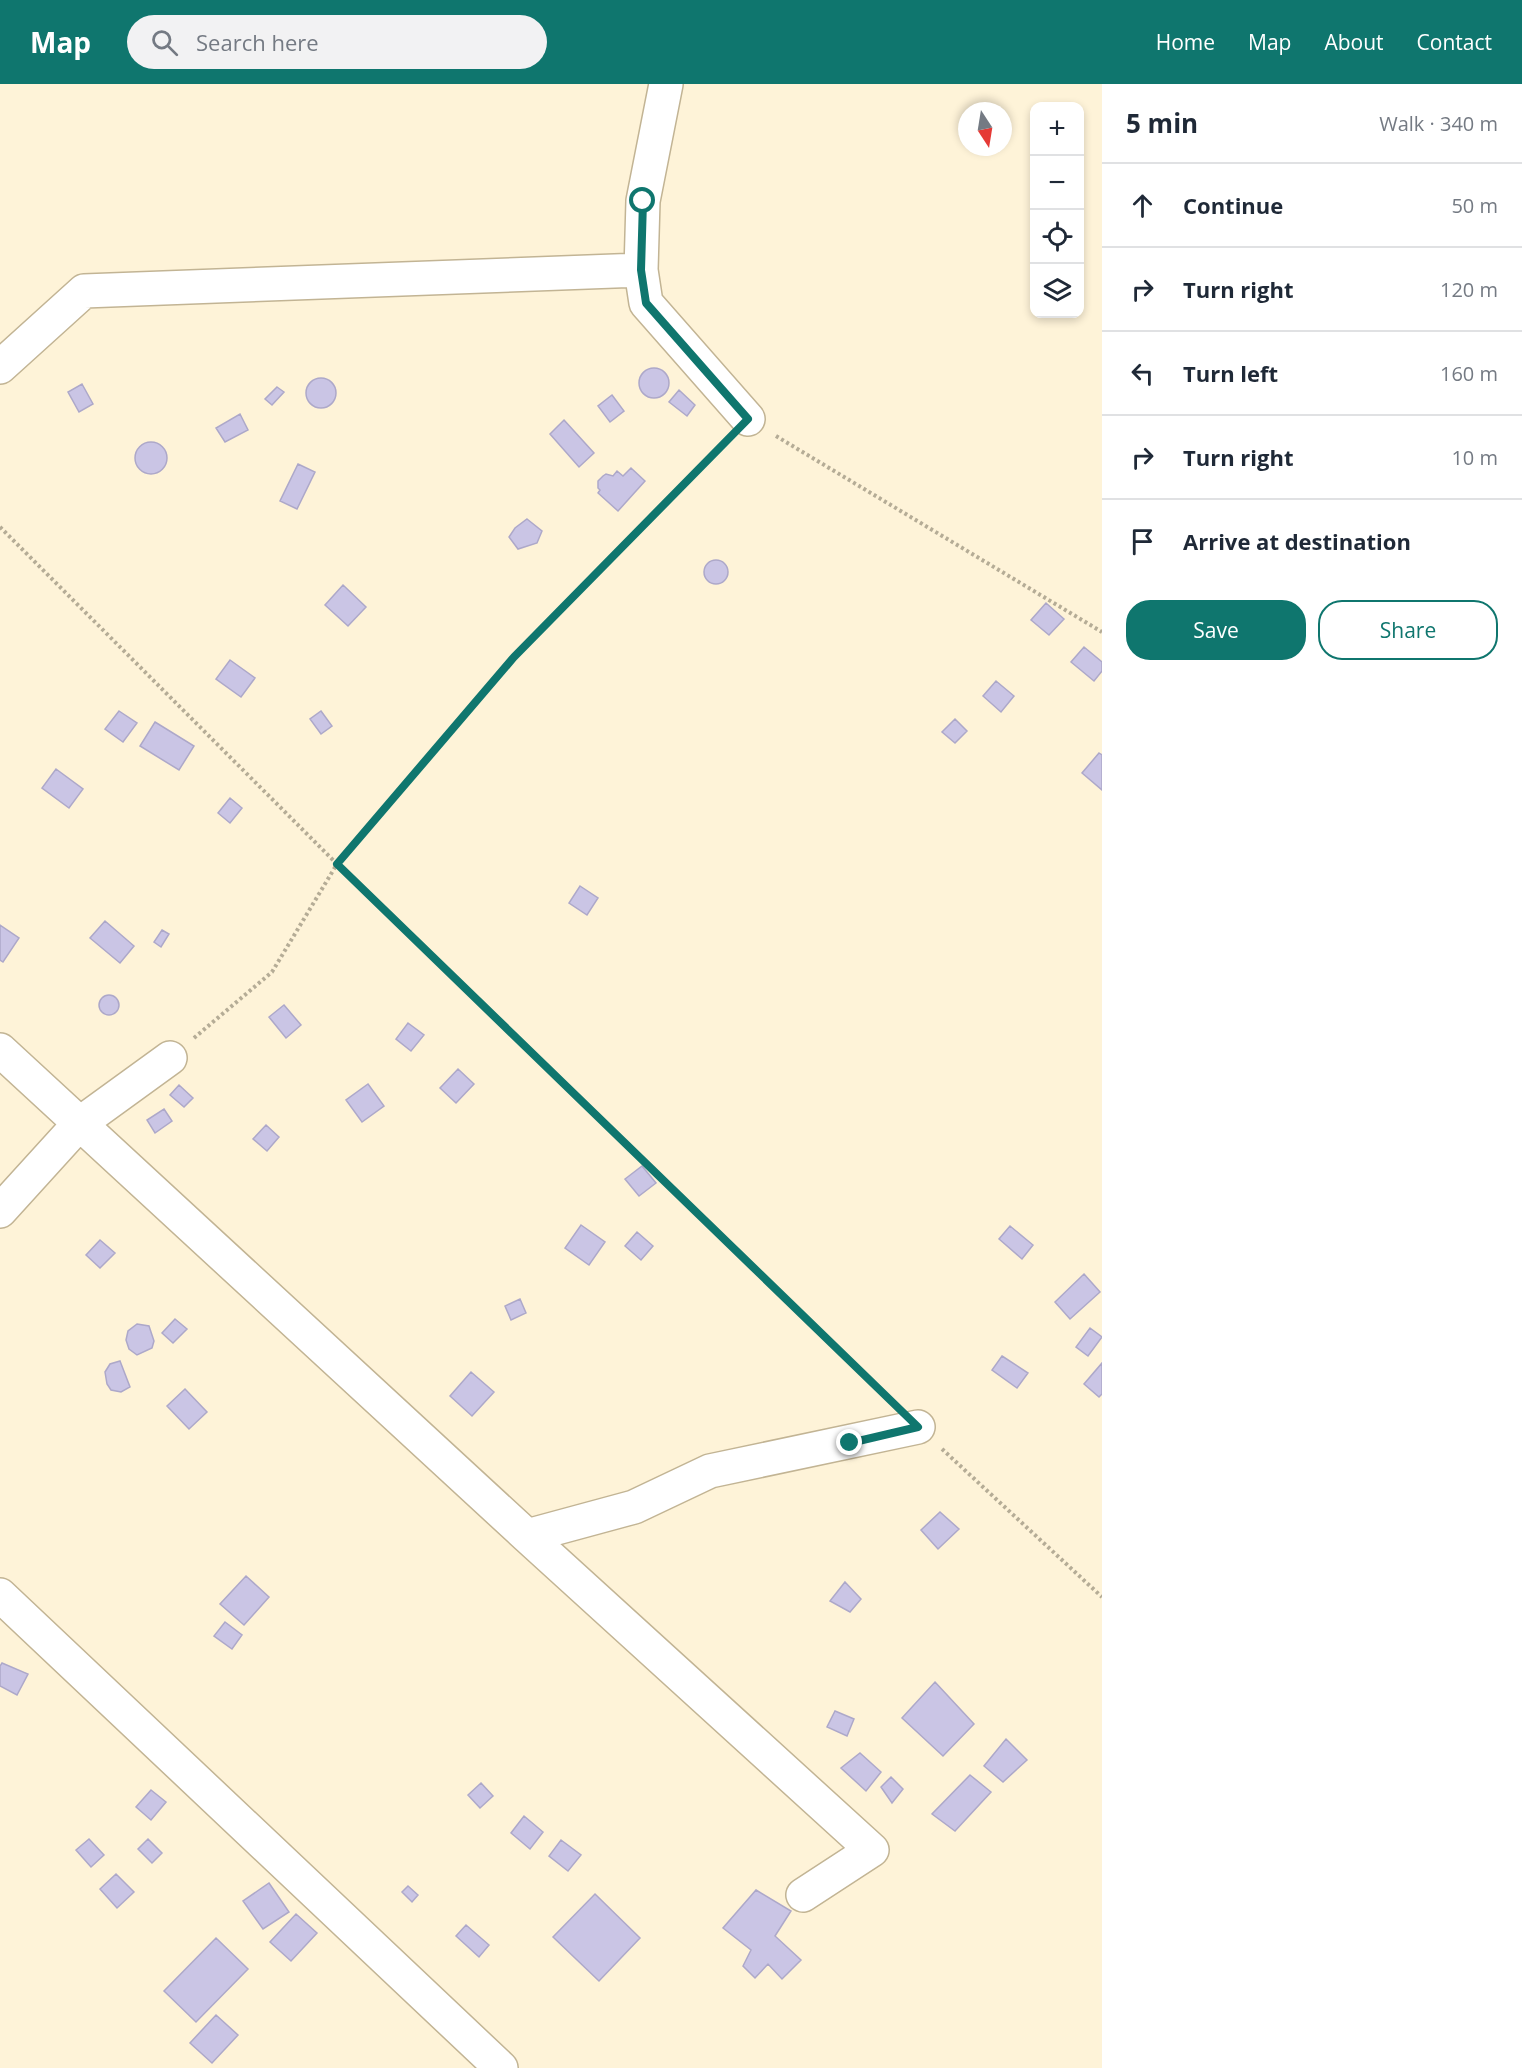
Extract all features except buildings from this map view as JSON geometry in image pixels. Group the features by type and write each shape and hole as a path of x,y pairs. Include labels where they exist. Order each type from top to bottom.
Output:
{"street":[{"path":"666,84 643,201 641,270 646,303 748,419"},
{"path":"0,367 84,291 641,270"},
{"path":"0,1050 527,1536 872,1850 803,1895"},
{"path":"0,1211 79,1124 170,1058"},
{"path":"527,1536 634,1506 710,1470 918,1427"},
{"path":"0,1594 501,2068"}],"path":[{"path":"170,1058 272,972 337,864 514,657 748,419 1102,632"},
{"path":"0,527 337,864 918,1427 1102,1597"}],"route":[{"path":"643,201 641,270 646,303 748,419 514,657 337,864 918,1427 850,1443"}]}
